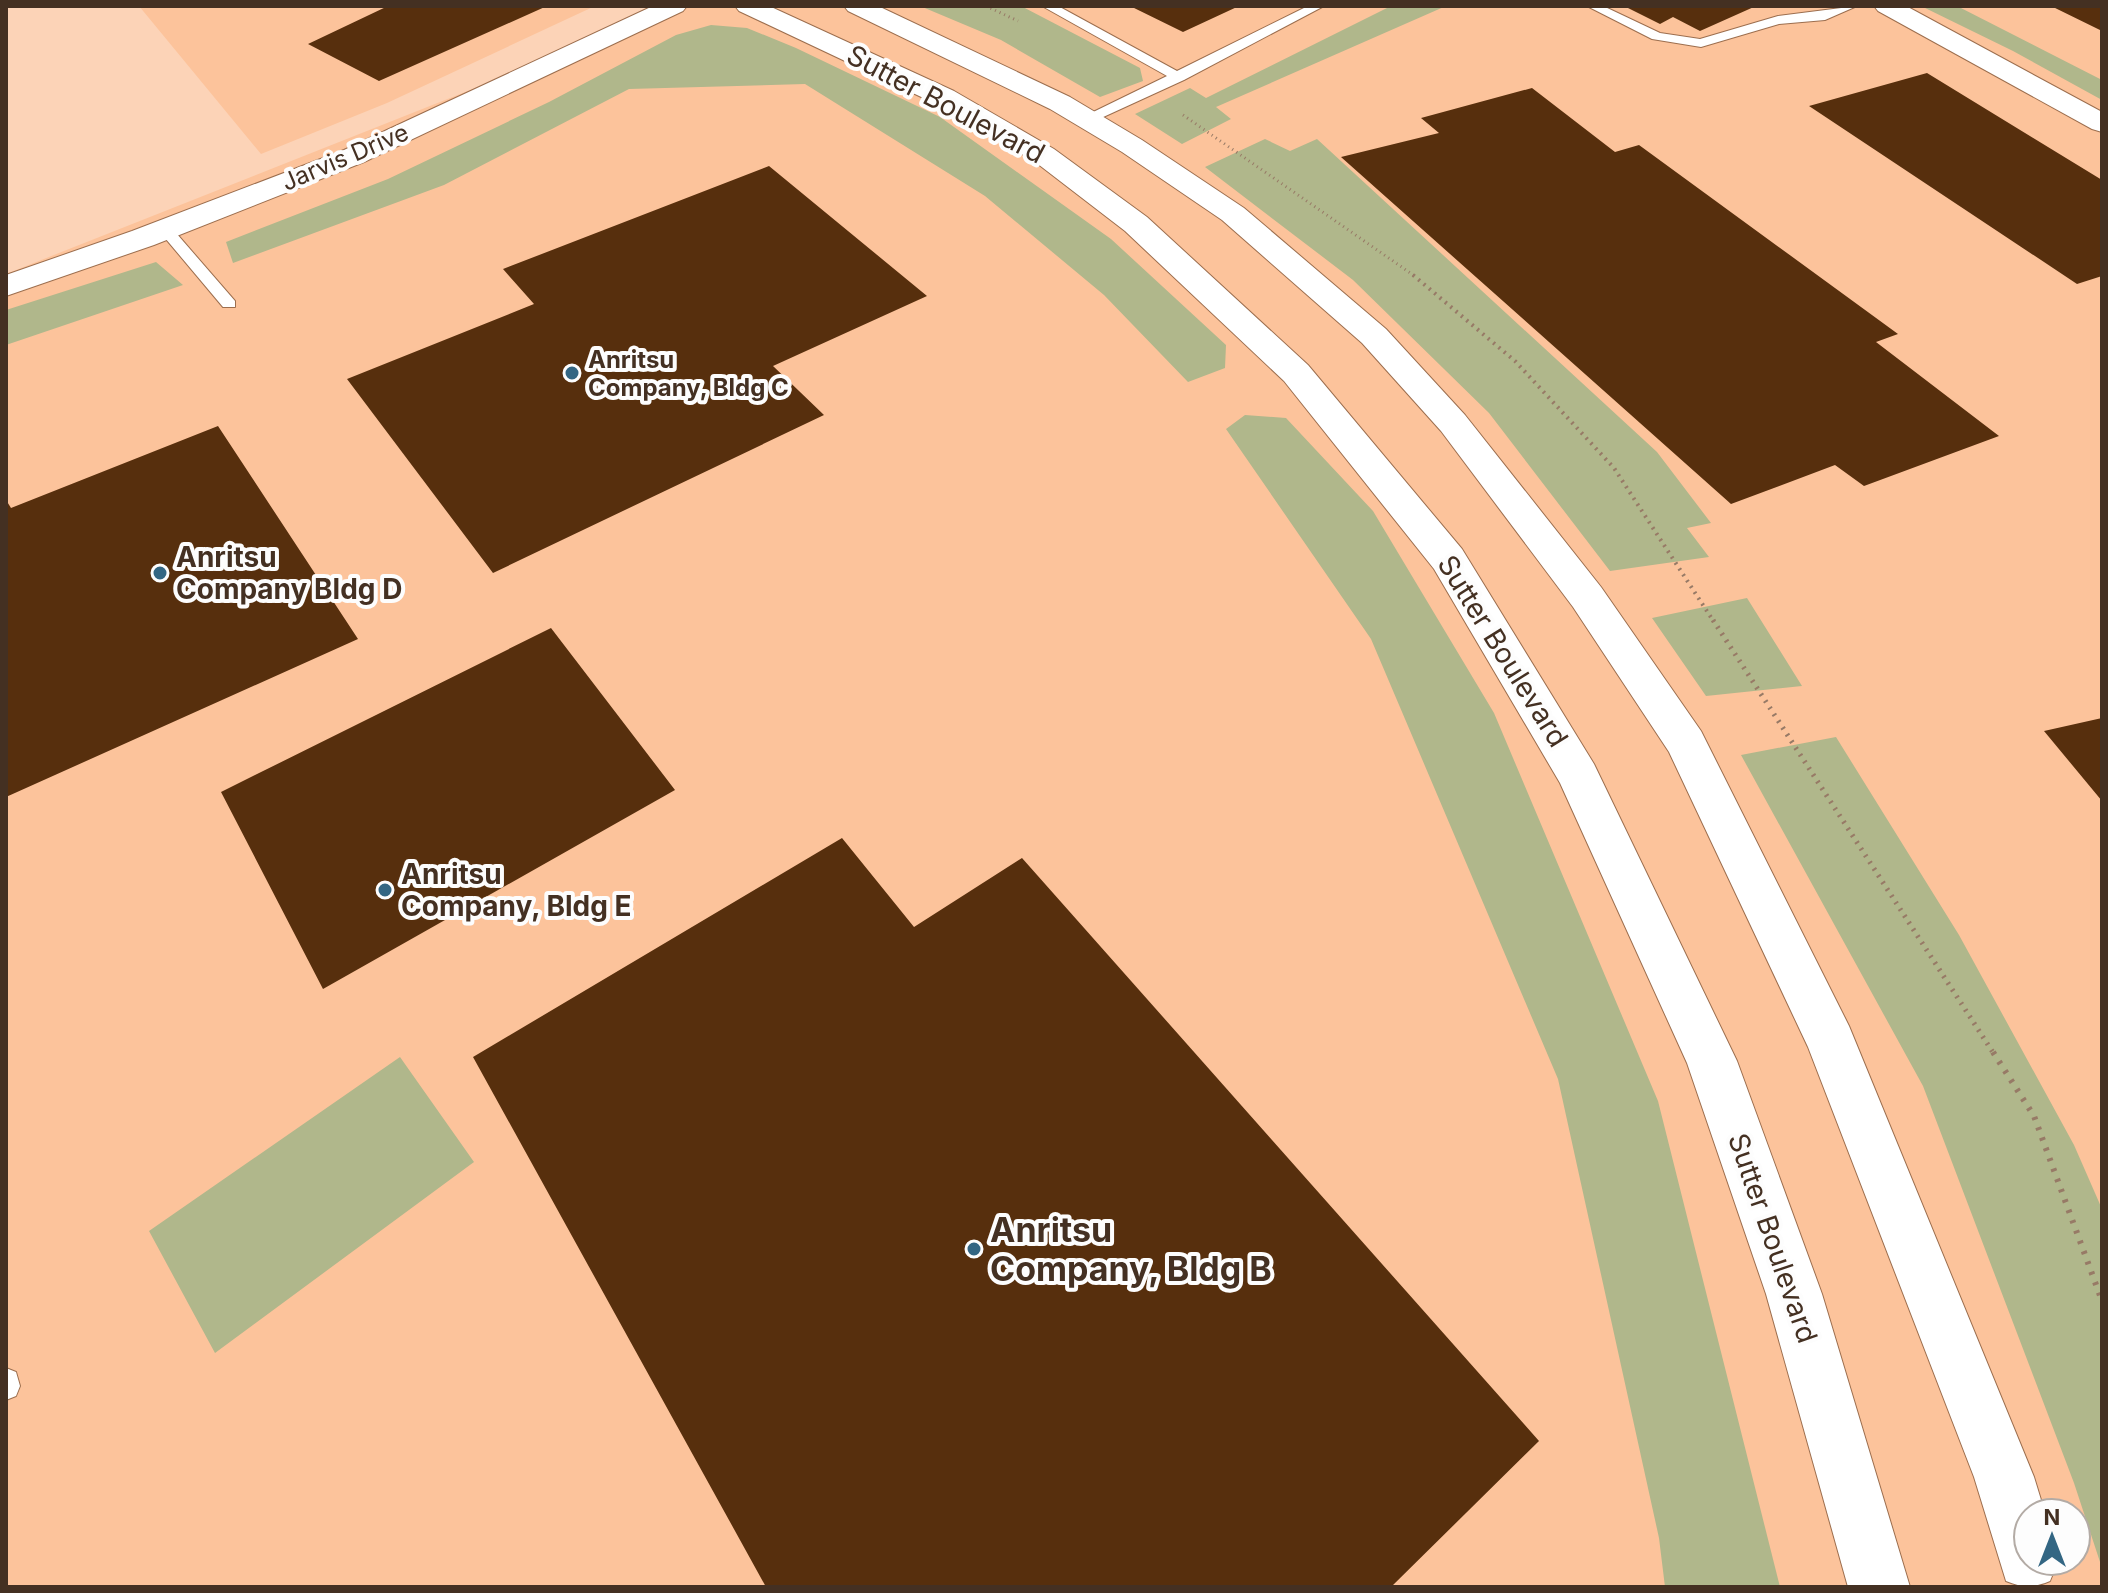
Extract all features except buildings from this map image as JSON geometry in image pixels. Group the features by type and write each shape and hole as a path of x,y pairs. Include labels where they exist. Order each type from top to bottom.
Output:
{"street":[{"name":"Jarvis Drive","path":"6,286 354,156 674,6"},
{"name":"Sutter Boulevard","path":"748,6 944,97 1044,155 1136,224 1296,373 1448,559 1579,776 1712,1061 1794,1294 1879,1587"},
{"name":"Sutter Boulevard","path":"857,6 960,53 1088,120 1233,214 1374,336 1453,423 1587,597 1686,743 1831,1042 2004,1477 2012,1505"},
{"path":"1887,6 2102,123"}],"lane":[{"path":"1048,6 1179,77"},
{"path":"1088,120 1318,6"},
{"path":"1593,6 1657,36 1701,43 1778,20 1820,17 1851,6"},
{"path":"165,229 229,304"}],"shaded area":[{"path":"139,6 595,6 387,103 261,154"},
{"path":"682,6 2102,6 2102,1587 6,1587 6,274"}],"green space":[{"path":"920,6 1021,6 1140,68 1143,81 1100,97 1001,40"},
{"path":"1391,6 1446,6 1216,107 1231,119 1182,144 1135,114 1190,88 1206,98"},
{"path":"1921,6 1957,6 2102,80 2102,100 2013,51"},
{"path":"711,25 747,28 940,117 1111,239 1226,345 1225,368 1188,382 1104,295 985,196 805,84 629,89 444,185 233,263 226,242 388,179 549,102 676,35"},
{"path":"1265,139 1290,151 1317,139 1657,452 1711,523 1687,528 1709,557 1610,571 1489,413 1353,280 1205,167"},
{"path":"156,262 183,285 6,345 6,310"},
{"path":"1245,415 1286,418 1373,511 1494,713 1658,1101 1780,1587 1665,1587 1659,1538 1558,1079 1371,639 1226,429"},
{"path":"1747,598 1802,686 1706,696 1652,618"},
{"path":"1836,737 1959,935 2074,1145 2102,1209 2102,1568 2092,1538 2092,1497 2079,1497 1923,1086 1741,755"},
{"path":"400,1057 474,1162 215,1353 149,1231"}],"place":[{"name":"Anritsu Company, Bldg C","path":"572,373"},
{"name":"Anritsu Company Bldg D","path":"160,573"},
{"name":"Anritsu Company, Bldg E","path":"385,890"},
{"name":"Anritsu Company, Bldg B","path":"974,1249"}]}
